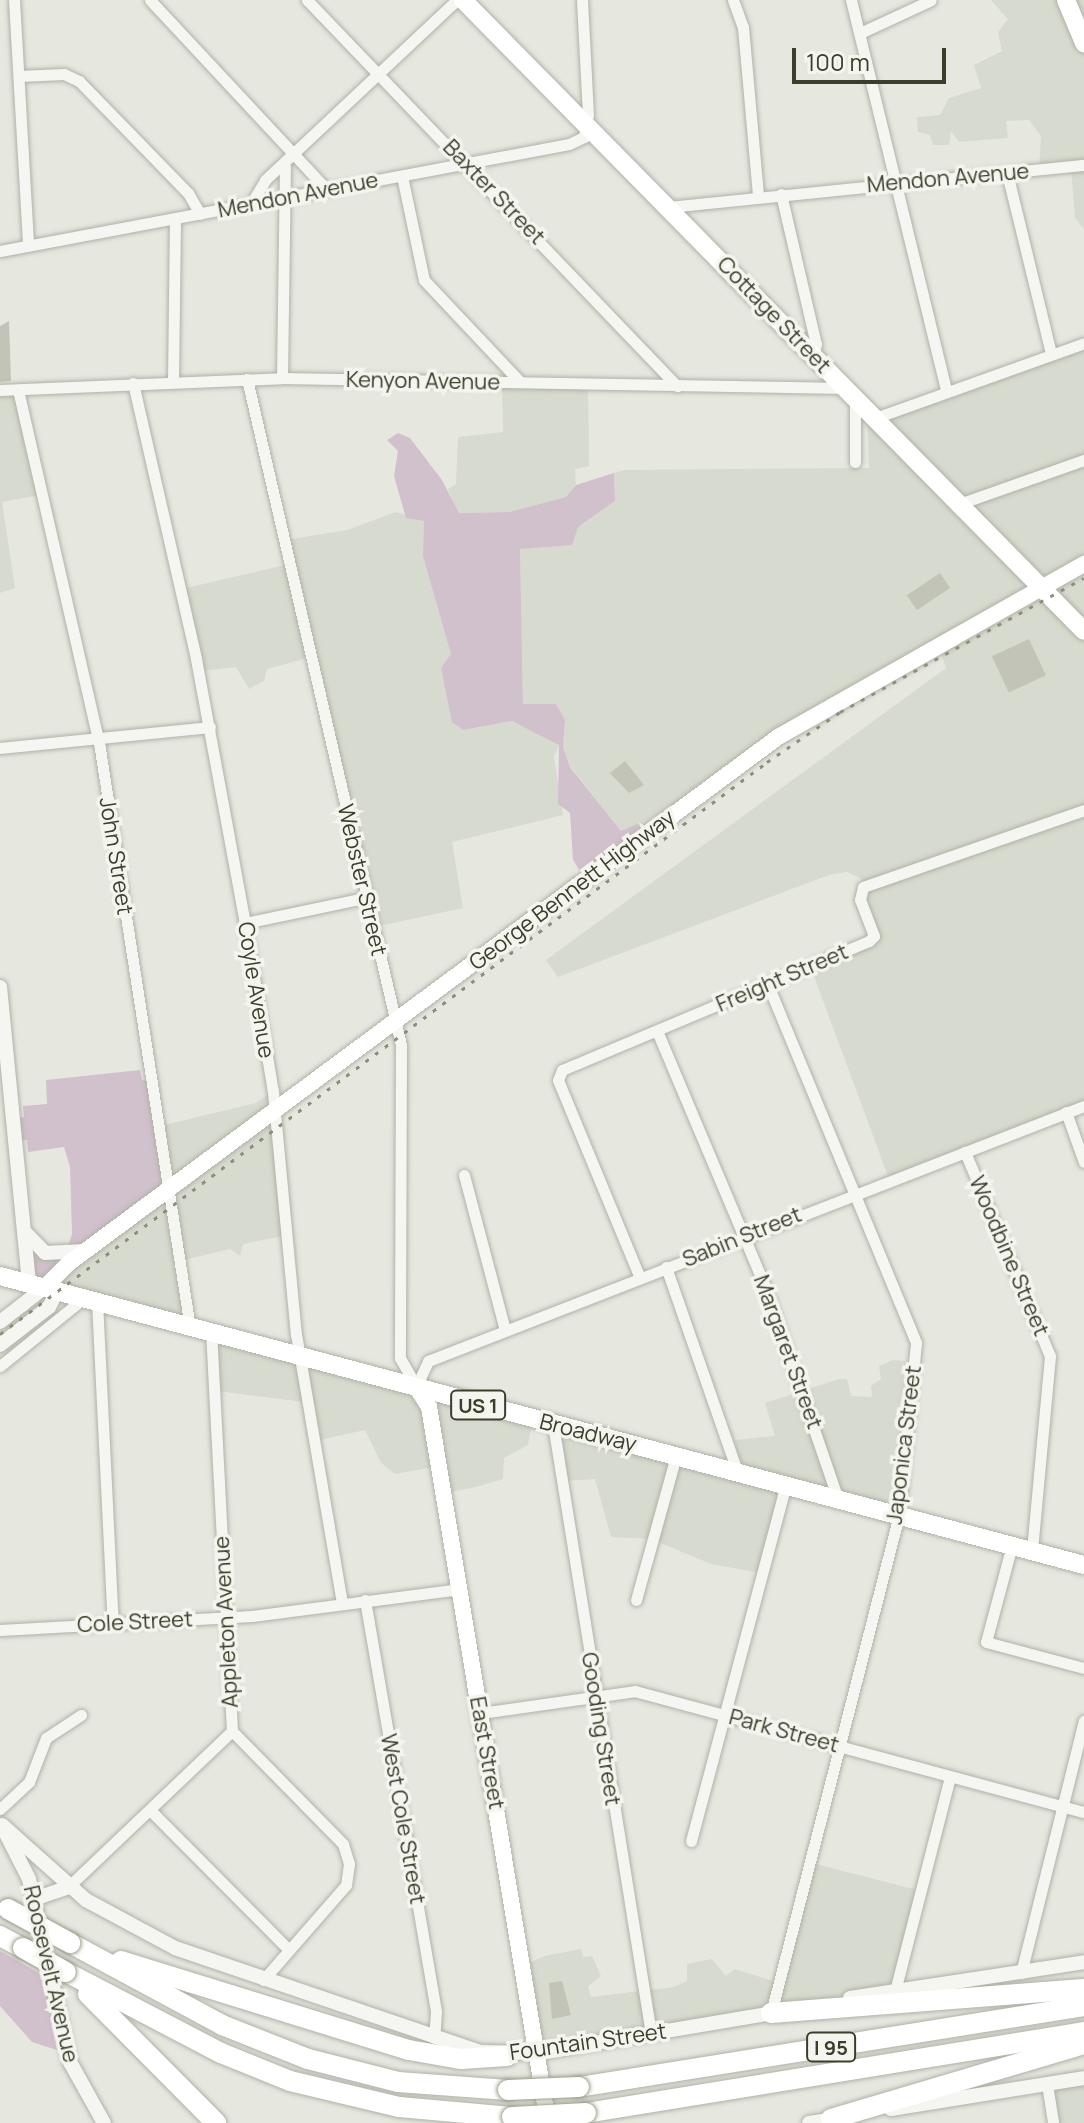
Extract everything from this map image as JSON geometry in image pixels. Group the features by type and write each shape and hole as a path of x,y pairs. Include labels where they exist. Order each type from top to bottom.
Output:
{"highway":[{"name":"I 95","path":"4,1907 205,2017 308,2059 407,2083 508,2090 579,2087 1084,2006"},
{"name":"I 95","path":"0,1936 203,2045 290,2081 408,2109 512,2117 586,2113 1084,2032"},
{"path":"70,1943 409,2050 461,2059 507,2056"},
{"path":"66,1972 216,2123"},
{"path":"771,2013 1084,1989"},
{"path":"831,2119 1084,2044"}],"main road":[{"name":"Cottage Street","path":"460,0 669,207 875,418 956,506 1084,631"},
{"path":"1066,0 1084,43"},
{"name":"George Bennett Highway","path":"44,1287 778,737 1084,564"},
{"name":"Broadway","path":"0,1276 1084,1565"},
{"name":"East Street","path":"416,1387 429,1407 548,2123"}],"street":[{"path":"14,0 28,246"},
{"path":"150,0 298,154 326,189"},
{"name":"Baxter Street","path":"307,0 677,386"},
{"path":"252,202 265,180 285,167 460,0"},
{"path":"582,0 586,127"},
{"path":"733,0 743,27 758,196"},
{"path":"851,0 946,390"},
{"path":"860,33 931,0"},
{"path":"1076,25 1078,0"},
{"path":"19,76 64,74 79,81 188,193 200,214"},
{"name":"Mendon Avenue","path":"0,251 569,144 584,137 586,127"},
{"name":"Mendon Avenue","path":"669,207 1084,165"},
{"path":"282,378 285,167"},
{"path":"1007,173 1051,354"},
{"path":"402,176 424,280 520,382"},
{"path":"781,194 816,344 813,356"},
{"path":"173,382 175,219"},
{"path":"875,418 1084,343"},
{"name":"Kenyon Avenue","path":"0,390 282,378 850,392"},
{"name":"Webster Street","path":"247,379 396,1023 400,1358 416,1387"},
{"name":"Coyle Avenue","path":"133,383 210,727 245,923 276,1115 302,1358 342,1603"},
{"name":"John Street","path":"18,390 98,738 190,1328"},
{"path":"850,392 855,462"},
{"path":"956,506 1084,460"},
{"path":"0,748 210,727"},
{"name":"Freight Street","path":"640,1278 558,1075 874,936 860,900 863,887 1084,810"},
{"path":"245,923 365,898"},
{"name":"Japonica Street","path":"768,985 916,1343 899,1515 836,1744 771,2013"},
{"path":"0,987 23,1229 44,1287"},
{"name":"Margaret Street","path":"657,1031 745,1235 838,1499"},
{"name":"Sabin Street","path":"416,1387 428,1361 855,1192 1084,1106"},
{"path":"1066,1112 1084,1162"},
{"name":"Woodbine Street","path":"965,1152 1050,1356 1032,1551"},
{"path":"464,1175 505,1330"},
{"path":"23,1229 45,1253 87,1252"},
{"path":"666,1267 737,1471"},
{"name":"George Bennett Highway","path":"0,1322 44,1287 49,1307 0,1345"},
{"path":"0,1366 91,1300"},
{"path":"91,1300 113,1623"},
{"name":"Appleton Avenue","path":"68,1887 232,1731 211,1334"},
{"name":"Gooding Street","path":"553,1424 651,2034"},
{"path":"636,1600 676,1456"},
{"path":"691,1841 785,1487"},
{"path":"1012,1545 986,1642 1084,1668"},
{"name":"Cole Street","path":"0,1630 226,1617 460,1589"},
{"name":"West Cole Street","path":"365,1600 436,2012 434,2038"},
{"name":"Park Street","path":"481,1713 635,1691 1084,1812"},
{"path":"0,1809 29,1782 46,1738 81,1715"},
{"path":"1021,1973 1084,1721"},
{"path":"232,1731 343,1844 349,1864 346,1885 286,1947 263,1980"},
{"path":"895,1991 950,1777"},
{"path":"150,1810 286,1947"},
{"name":"Fountain Street","path":"1,1825 68,1887 161,1942 434,2038 507,2056 1084,1962"},
{"name":"Roosevelt Avenue","path":"1,1825 34,1899 70,2062 104,2123"},
{"path":"34,1899 68,1887"},
{"path":"809,2123 1084,2078"},
{"path":"1047,2084 1053,2123"}],"shaded area":[{"path":"991,0 1084,0 1084,229 1075,218 1071,167 1039,169 1041,136 1029,120 1006,121 1008,138 959,142 951,131 949,145 933,145 930,135 918,132 917,117 940,115 949,98 981,88 974,65 1002,51 998,32 1008,19"},
{"path":"1084,344 1084,1106 889,1179 811,968 874,938 857,887 862,879 847,872 829,875 558,977 546,960 946,668 938,646 885,671 650,833 621,831 570,766 563,747 565,720 556,704 523,705 520,548 550,546 615,501 614,473 624,470 869,468 867,408 876,414"},
{"path":"502,383 588,386 589,466 575,469 576,485 566,497 509,512 458,513 448,489 456,484 458,437 503,432"},
{"path":"19,390 45,494 2,502 15,588 0,593 0,391"},
{"path":"398,433 410,438 442,480 459,513 509,512 566,497 576,485 614,473 615,501 578,527 572,545 520,549 523,704 556,704 565,720 563,747 570,767 621,831 637,824 650,833 586,880 573,860 570,813 558,804 559,745 512,721 463,730 452,722 441,668 451,654 423,556 424,521 406,518 394,476 398,451 387,440"},
{"path":"396,512 424,520 451,654 444,677 463,730 512,721 551,737 559,745 554,757 563,815 452,842 463,908 375,927 311,657 267,669 264,681 249,689 236,667 203,671 182,589 289,564 286,540 347,530"},
{"path":"140,1070 142,1080 155,1079 173,1181 38,1284 27,1239 66,1253 72,1234 70,1167 64,1147 28,1152 27,1140 18,1140 17,1118 24,1117 23,1106 47,1104 46,1080"},
{"path":"273,1091 289,1235 243,1244 240,1256 230,1249 184,1260 194,1325 57,1282 173,1181 164,1125 256,1103"},
{"path":"216,1334 533,1417 528,1445 504,1458 503,1479 472,1488 449,1492 440,1466 395,1474 381,1463 365,1430 319,1440 312,1403 217,1391"},
{"path":"893,1360 917,1362 903,1513 789,1486 761,1573 711,1564 651,1539 611,1537 595,1479 565,1481 555,1423 740,1466 735,1440 775,1436 765,1403 839,1379 847,1379 851,1396 872,1397 871,1386 881,1379 879,1366"},
{"path":"812,1863 921,1891 900,1987 1021,1973 539,2047 526,1964 545,1956 581,1949 583,1957 592,1956 601,1976 588,1986 591,1997 674,1987 687,1981 687,1964 712,1959 726,1976 735,1969 776,1982"},
{"path":"0,1951 46,1977 77,2066 60,2051 32,2042 0,2006"},
{"path":"1052,2076 1084,2076 1084,2123 1052,2123"}],"building":[{"path":"9,321 11,381 0,382 0,326"},
{"path":"940,573 950,588 917,610 907,595"},
{"path":"1029,639 1046,675 1009,693 992,656"},
{"path":"625,761 644,785 629,793 610,773"},
{"path":"562,1981 571,2015 552,2019 549,1983"}],"railway":[{"path":"0,1334 767,762 840,712 1084,578"}]}
